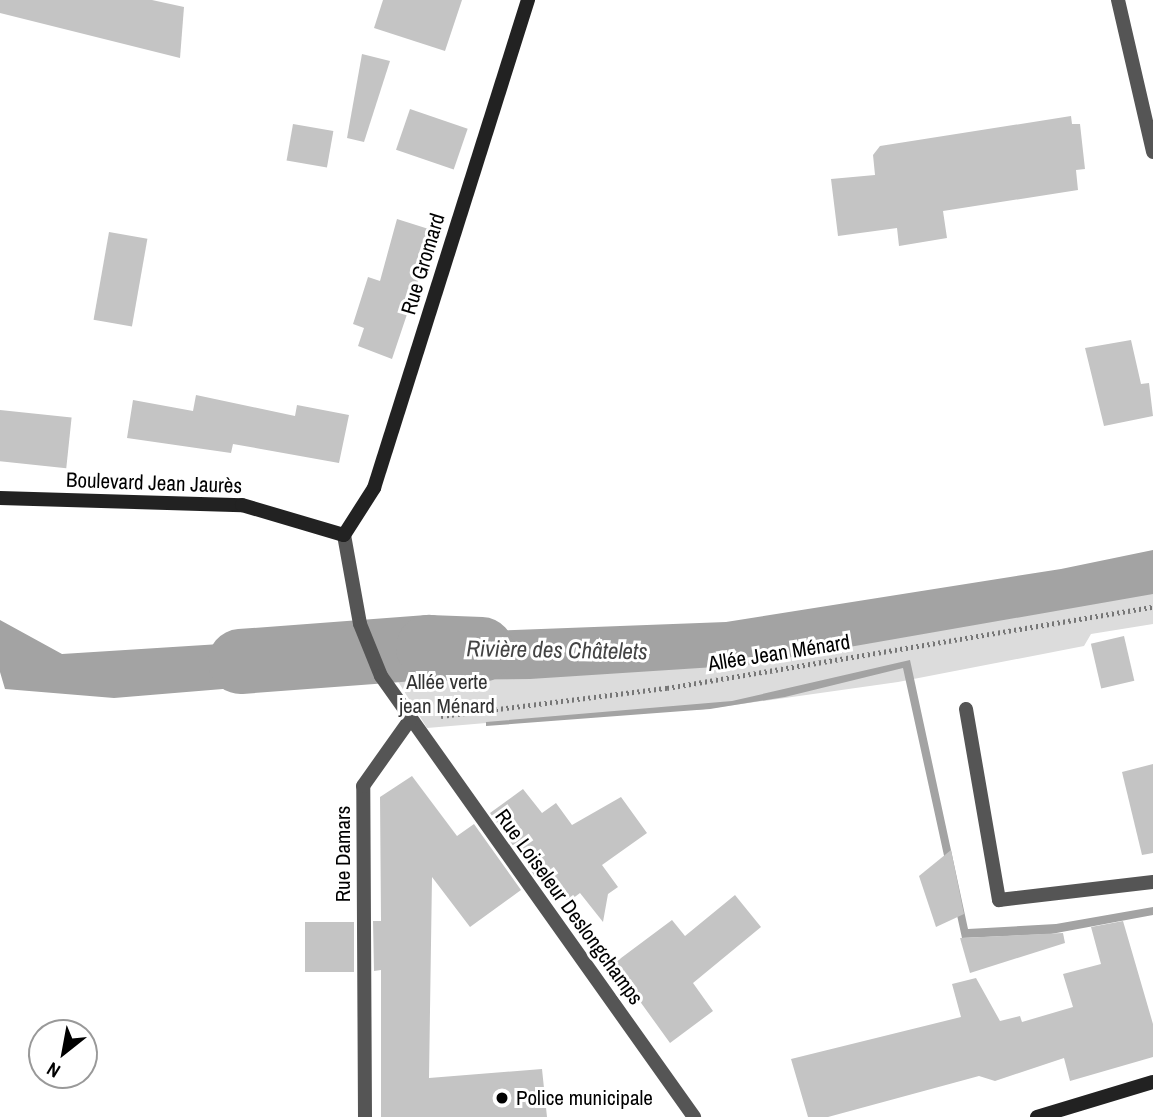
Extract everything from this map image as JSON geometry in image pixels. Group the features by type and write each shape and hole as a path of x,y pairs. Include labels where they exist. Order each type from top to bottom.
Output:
{"street":[{"name":"Rue Gromard","path":"344,535 374,488 528,0"},
{"path":"1118,0 1153,152"},
{"name":"Boulevard Jean Jaurès","path":"0,498 242,505 344,535"},
{"path":"344,535 360,624 381,676 410,721"},
{"path":"966,709 999,900 1153,882"},
{"name":"Rue Damars","path":"365,1117 363,786 410,721"},
{"name":"Rue Loiseleur Deslongchamps","path":"410,721 694,1117"},
{"path":"1037,1117 1153,1082"}],"path":[{"name":"Allée Jean Ménard","path":"410,721 667,688 1153,607"}],"green space":[{"name":"Allée verte jean Ménard","path":"1153,577 1153,624 1091,634 1084,646 898,682 699,710 641,710 427,728 384,659 626,663"}],"water":[{"path":"1153,550 1153,594 746,665 530,679 405,680 387,635 726,622 1061,569"},
{"path":"0,620 62,654 330,637 331,680 114,698 5,689 0,672"},
{"path":"910,660 968,929 1056,924 1153,907 1153,915 1051,934 962,938 903,668 785,697 710,709 486,726 486,722 732,701"}],"building":[{"path":"0,0 152,0 184,7 180,58 0,13"},
{"path":"383,0 462,0 445,51 374,28"},
{"path":"362,54 390,61 364,142 347,138"},
{"path":"410,109 468,129 454,170 396,150"},
{"path":"1071,116 1072,124 1080,124 1085,169 1076,170 1078,190 943,211 947,238 899,246 897,228 838,236 831,179 875,175 873,155 880,146"},
{"path":"293,124 333,131 327,168 287,160"},
{"path":"397,219 435,231 392,359 358,346 364,328 353,324 368,277 380,281"},
{"path":"109,232 147,239 132,326 94,320"},
{"path":"1131,340 1141,384 1149,383 1153,416 1104,426 1085,348"},
{"path":"196,395 295,416 297,405 349,415 339,463 233,444 231,453 127,438 133,400 193,411"},
{"path":"0,410 72,418 66,468 0,461"},
{"path":"1124,636 1134,681 1101,688 1091,644"},
{"path":"1153,764 1153,853 1142,855 1122,772"},
{"path":"412,776 457,836 474,824 521,890 470,927 432,877 429,1078 542,1069 547,1117 381,1117 381,970 374,971 373,921 381,921 380,797"},
{"path":"523,789 542,813 556,803 572,825 621,797 647,833 602,865 618,887 608,894 603,922 580,893 568,902 545,871 536,878 490,813"},
{"path":"951,850 964,914 936,927 919,876"},
{"path":"735,895 761,927 693,983 713,1011 670,1043 613,964 672,920 685,936"},
{"path":"1123,921 1153,1024 1153,1057 1070,1081 1064,1058 995,1081 979,1076 828,1117 808,1117 791,1059 961,1017 952,984 976,978 1000,1021 1020,1016 1022,1022 1073,1007 1063,974 1101,964 1091,927"},
{"path":"305,922 354,922 354,972 305,972"},
{"path":"1063,933 1065,943 970,973 960,938"}],"waterway":[{"name":"Rivière des Châtelets","path":"240,661 428,647 481,649"}],"place":[{"name":"Police municipale","path":"502,1098"}]}
